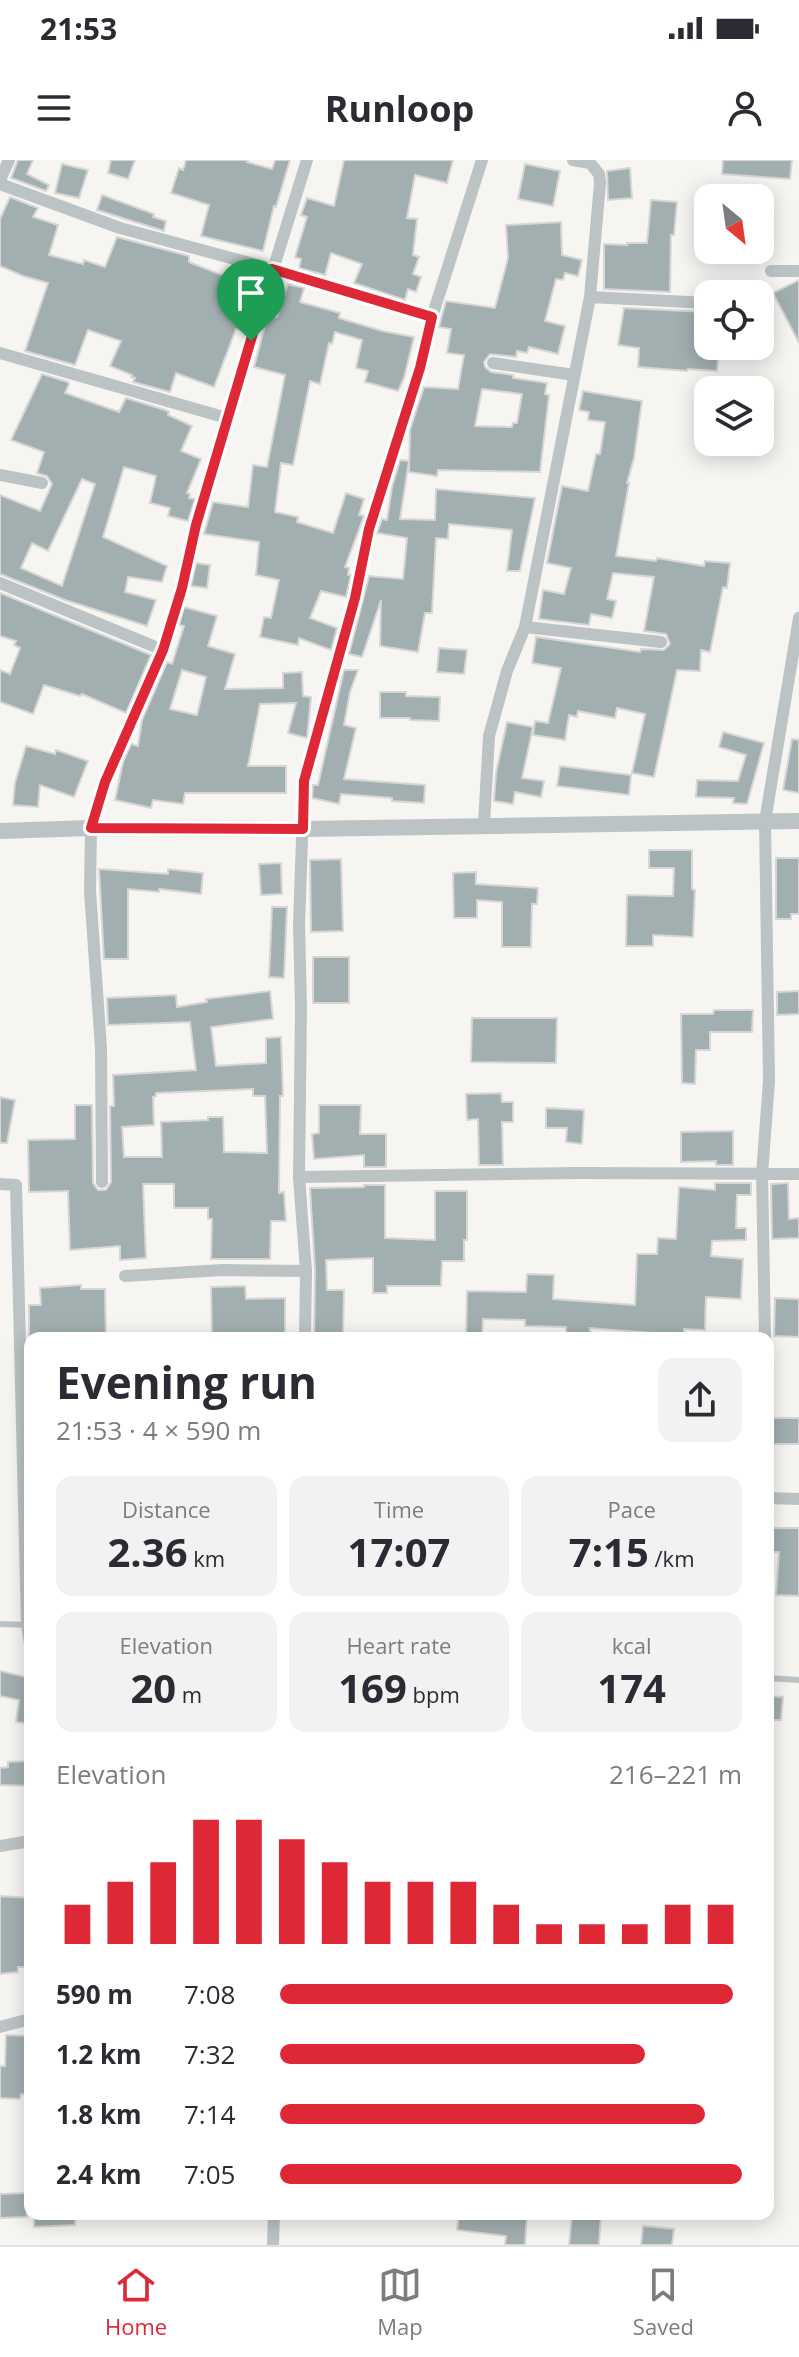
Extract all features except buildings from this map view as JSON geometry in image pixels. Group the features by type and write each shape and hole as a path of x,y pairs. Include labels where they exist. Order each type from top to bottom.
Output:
{"street":[{"path":"9,160 0,182 120,228 432,317"},
{"path":"102,1182 101,1048 90,891 91,828 105,782 163,650 227,418 307,160"},
{"path":"305,1332 306,1271 299,1177 299,925 304,781 355,598 369,529 482,160"},
{"path":"484,824 489,736 507,671 525,627 590,297 599,174 590,163 573,160"},
{"path":"771,271 799,271"},
{"path":"590,297 694,302"},
{"path":"0,353 227,418"},
{"path":"493,363 574,375"},
{"path":"0,475 42,483"},
{"path":"0,583 163,650"},
{"path":"765,1332 762,1174 769,1081 765,821 799,618"},
{"path":"525,627 661,642"},
{"path":"0,831 799,821"},
{"path":"299,1177 799,1174"},
{"path":"0,1184 16,1185 24,1391"},
{"path":"125,1276 222,1270 306,1271"},
{"path":"774,1498 799,1499"},
{"path":"0,1846 24,1842"},
{"path":"0,2027 24,2021"},
{"path":"273,2245 274,2220"}],"lane":[{"path":"0,1624 24,1625"},
{"path":"774,1678 799,1680"}],"route":[{"path":"272,269 432,317 420,368 369,529 355,598 304,781 303,829 91,828 105,782 163,650 182,588 196,525 251,341 272,269"}]}
